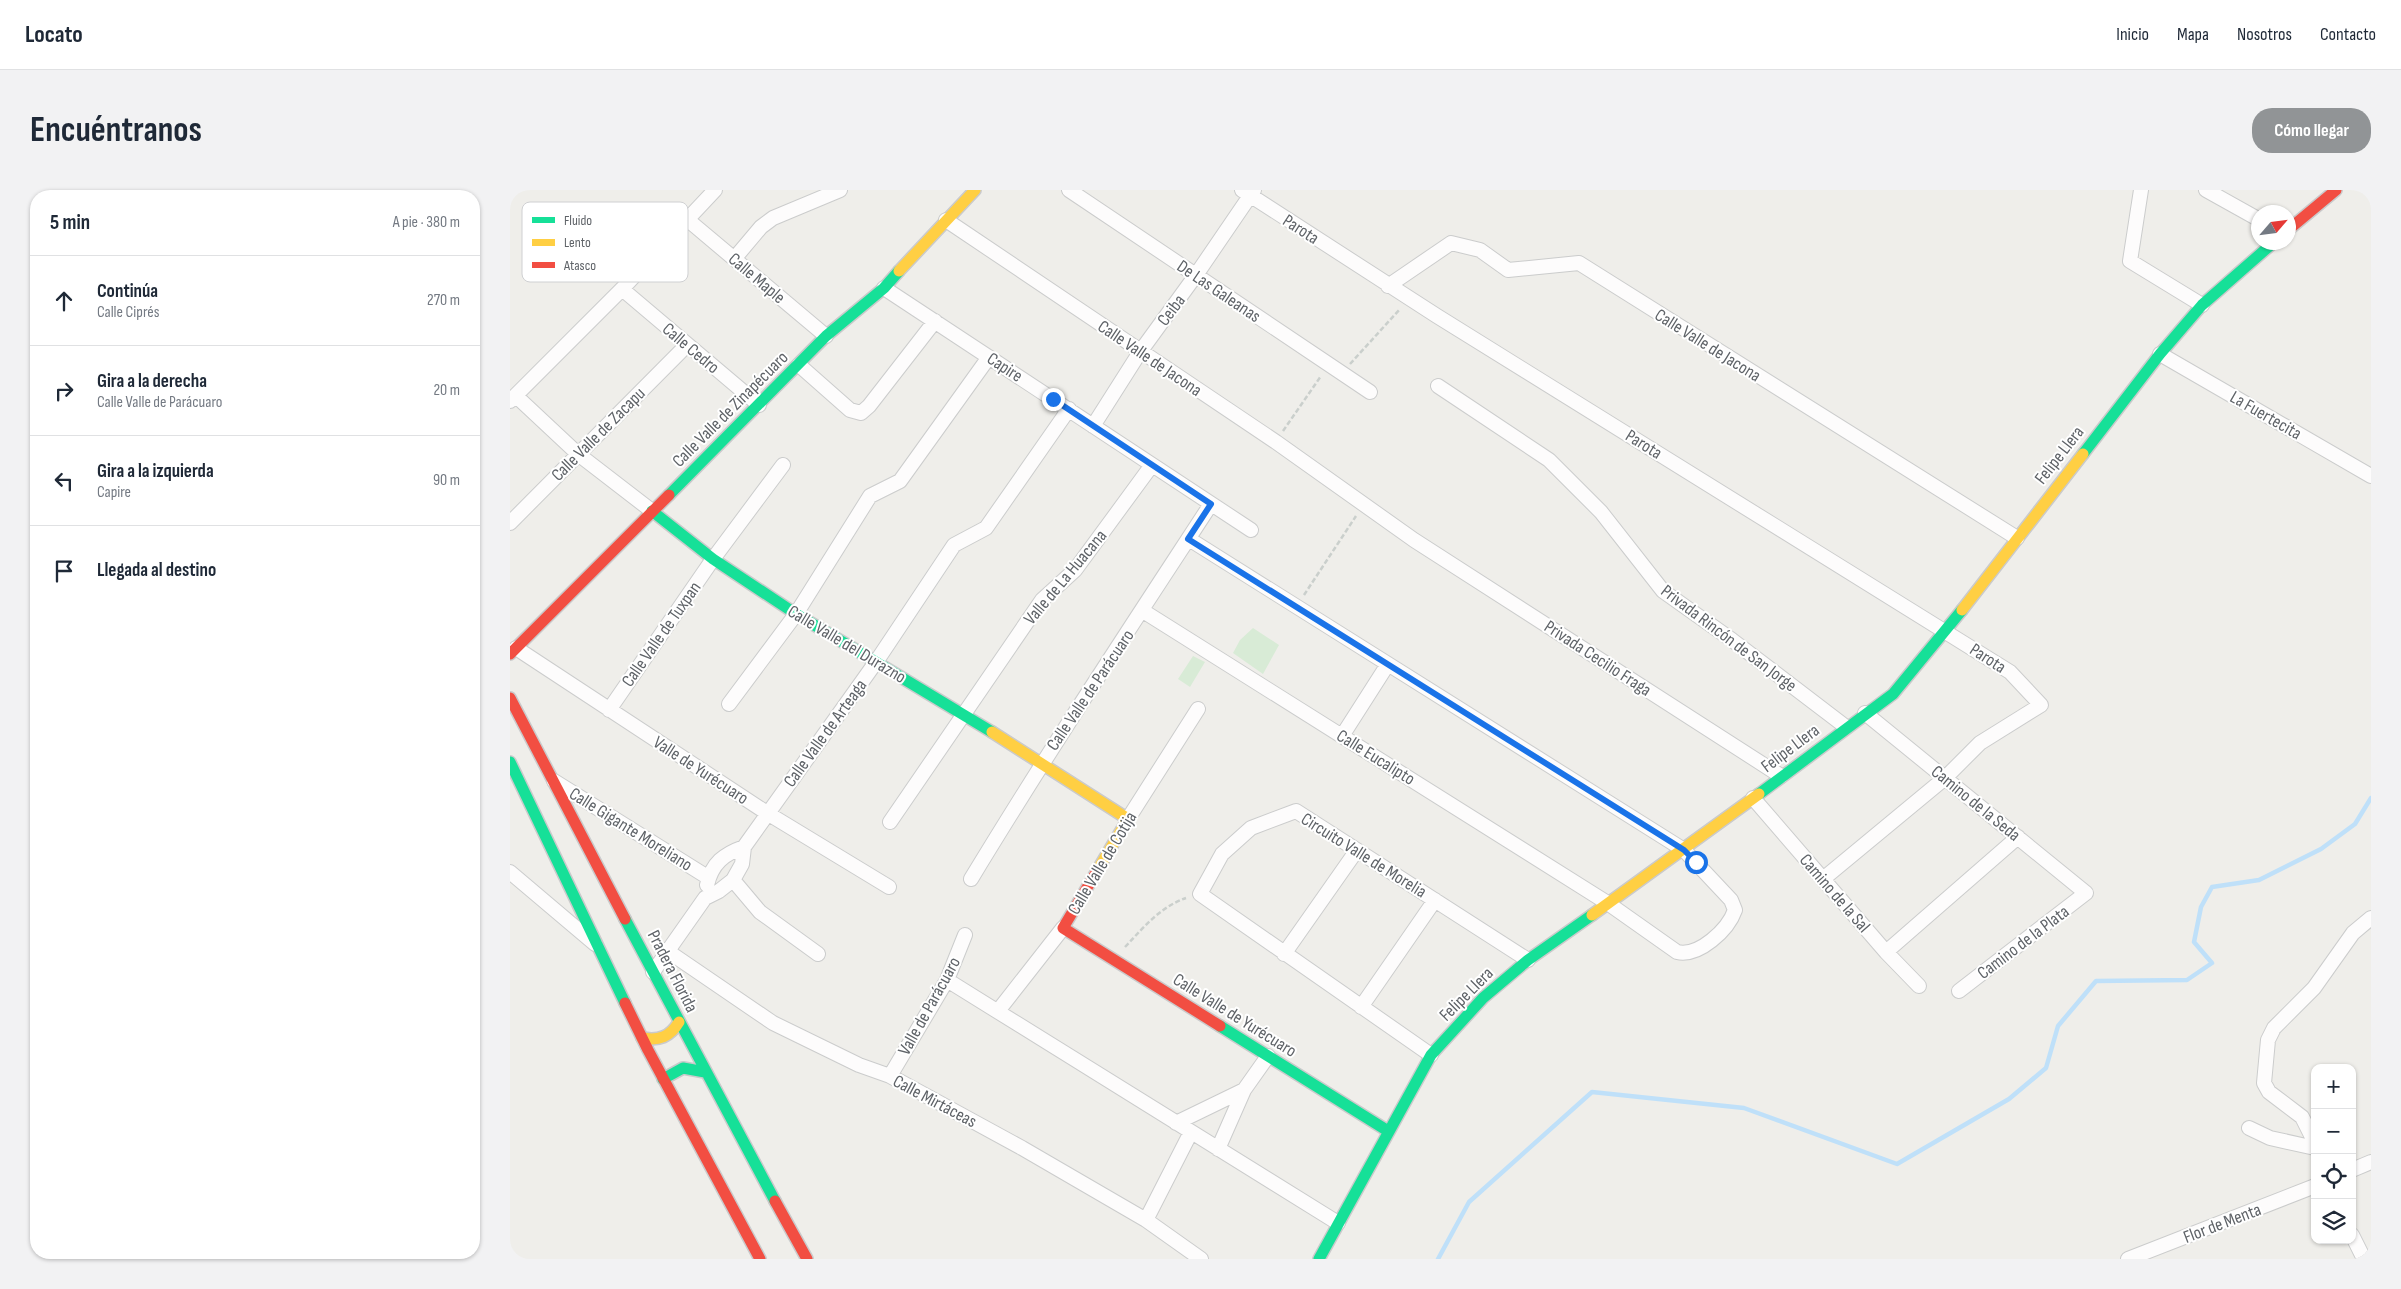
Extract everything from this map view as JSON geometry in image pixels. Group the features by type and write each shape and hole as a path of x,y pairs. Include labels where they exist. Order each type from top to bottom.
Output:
{"street":[{"path":"688,220 716,190"},
{"path":"734,259 761,227 773,218 840,190"},
{"name":"Calle Valle de Zinapécuaro","path":"513,651 652,511 760,406 826,336 884,288 975,190"},
{"name":"De Las Galeanas","path":"1069,190 1370,392"},
{"path":"2141,190 2130,261 2202,305"},
{"path":"2206,190 2251,215"},
{"path":"2296,223 2336,190"},
{"name":"Ceiba","path":"1093,426 1140,352 1196,275 1249,192"},
{"name":"Parota","path":"1249,192 1388,286 2010,672 2041,705 1980,743 1946,778"},
{"name":"Calle Maple","path":"688,220 826,336"},
{"name":"Calle Valle de Jacona","path":"946,220 1276,442 1364,504"},
{"name":"Calle Valle de Jacona","path":"1388,286 1451,243 1480,250 1508,270 1579,263 2017,538"},
{"name":"Felipe Llera","path":"1319,1259 1431,1055 1483,998 1528,960 1684,850 1846,727 1893,694 1946,631 2160,354 2202,305 2265,250"},
{"path":"513,399 629,282"},
{"name":"Capire","path":"884,288 1251,530"},
{"name":"Calle Cedro","path":"622,289 760,406"},
{"path":"799,365 850,410 861,413 869,406 935,321"},
{"name":"Calle Valle de Zacapu","path":"510,523 687,345"},
{"name":"La Fuertecita","path":"2160,354 2371,476"},
{"path":"729,704 796,614 870,496 900,481 989,357"},
{"name":"Privada Rincón de San Jorge","path":"1438,386 1549,460 1601,512 1663,591 1732,640 1846,727"},
{"name":"Calle Valle del Durazno","path":"513,399 578,454 713,559 796,614 963,714 1128,819"},
{"name":"Calle Valle de Arteaga","path":"705,898 719,891 733,880 742,864 744,847 876,662 954,545 986,528 1069,409"},
{"name":"Calle Valle de Tuxpan","path":"609,710 713,559 783,464"},
{"name":"Valle de La Huacana","path":"890,822 1042,600 1075,570 1152,465"},
{"name":"Calle Valle de Parácuaro","path":"971,879 1041,763 1143,611 1211,504"},
{"name":"Privada Cecilio Fraga","path":"1364,504 1414,540 1781,776"},
{"path":"1188,539 1684,850"},
{"name":"Calle Eucalipto","path":"1143,611 1609,904 1677,952 1684,954 1714,939 1732,918 1735,910 1730,900 1684,850"},
{"name":"Valle de Yurécuaro","path":"513,651 609,710 767,813 889,887"},
{"path":"1342,736 1388,664"},
{"name":"Pradera Florida","path":"510,698 705,1072 807,1259"},
{"name":"Calle Valle de Cotija","path":"998,1011 1063,928 1128,819 1198,709"},
{"name":"Camino de la Seda","path":"1865,713 2086,893"},
{"path":"510,762 642,1038 760,1259"},
{"path":"1823,879 1946,778"},
{"name":"Calle Gigante Moreliano","path":"553,780 709,878"},
{"name":"Camino de la Sal","path":"1753,798 1886,952 1919,986"},
{"name":"Circuito Valle de Morelia","path":"1200,894 1222,854 1251,828 1296,811 1528,960"},
{"path":"1886,952 2018,837"},
{"name":"Calle Valle de Arteaga","path":"653,972 666,950 705,898 714,864 728,853 744,847"},
{"path":"1284,954 1357,850"},
{"path":"510,872 599,948"},
{"path":"733,880 760,912 818,954"},
{"name":"Camino de la Plata","path":"1959,991 2086,893"},
{"path":"1200,894 1431,1055"},
{"path":"1361,1007 1435,900"},
{"path":"2311,1135 2302,1117 2269,1092 2264,1083 2268,1040 2274,1028 2314,988 2353,933 2371,918"},
{"name":"Calle Valle de Yurécuaro","path":"1063,928 1388,1131"},
{"name":"Valle de Parácuaro","path":"890,1076 947,980 965,935"},
{"name":"Calle Mirtáceas","path":"666,950 773,1023 859,1065 890,1076 1022,1148 1146,1220 1201,1259"},
{"path":"947,980 1338,1223"},
{"path":"642,1038 653,1040 664,1038 674,1032 679,1022"},
{"path":"1218,1149 1244,1090 1268,1056"},
{"path":"663,1079 683,1067 705,1072"},
{"path":"1176,1123 1244,1090"},
{"path":"2249,1128 2270,1138 2311,1147"},
{"path":"1146,1220 1191,1132"},
{"path":"2356,1168 2371,1162"},
{"name":"Flor de Menta","path":"2128,1259 2311,1188"},
{"path":"2356,1242 2364,1259"}],"path":[{"path":"1341,372 1410,299"},
{"path":"1276,442 1329,364"},
{"path":"1297,607 1364,504"},
{"path":"1113,959 1154,915 1173,903 1200,894"}],"green space":[{"path":"1253,628 1279,645 1263,674 1233,653 1240,640"},
{"path":"1193,656 1205,662 1190,687 1178,679"}],"waterway":[{"path":"1438,1259 1469,1202 1592,1092 1744,1108 1897,1164 2009,1099 2046,1068 2058,1026 2096,981 2187,980 2212,963 2194,942 2201,907 2212,887 2259,880 2321,849 2355,824 2371,798"}],"traffic: fast":[{"path":"2083,454 2160,354 2202,305 2265,250"},
{"path":"669,495 826,336 884,288 899,271"},
{"path":"652,511 713,559 796,614 992,732"},
{"path":"1759,794 1893,694 1962,610"},
{"path":"510,762 625,1003"},
{"path":"1319,1259 1431,1055 1483,998 1528,960 1592,915"},
{"path":"625,919 775,1201"},
{"path":"1220,1026 1388,1131"},
{"path":"663,1079 683,1068 705,1072"}],"traffic: slow":[{"path":"899,271 975,190"},
{"path":"1962,610 2083,454"},
{"path":"992,732 1128,819 1097,871"},
{"path":"1592,915 1759,794"},
{"path":"642,1038 654,1039 664,1037 679,1022"}],"traffic: jam":[{"path":"2296,223 2336,190"},
{"path":"510,654 669,495"},
{"path":"510,698 625,919"},
{"path":"1097,871 1063,928 1220,1026"},
{"path":"625,1003 648,1050 760,1259"},
{"path":"775,1201 807,1259"}],"route":[{"path":"1053,399 1211,504 1188,539 1684,850 1696,862"}]}
